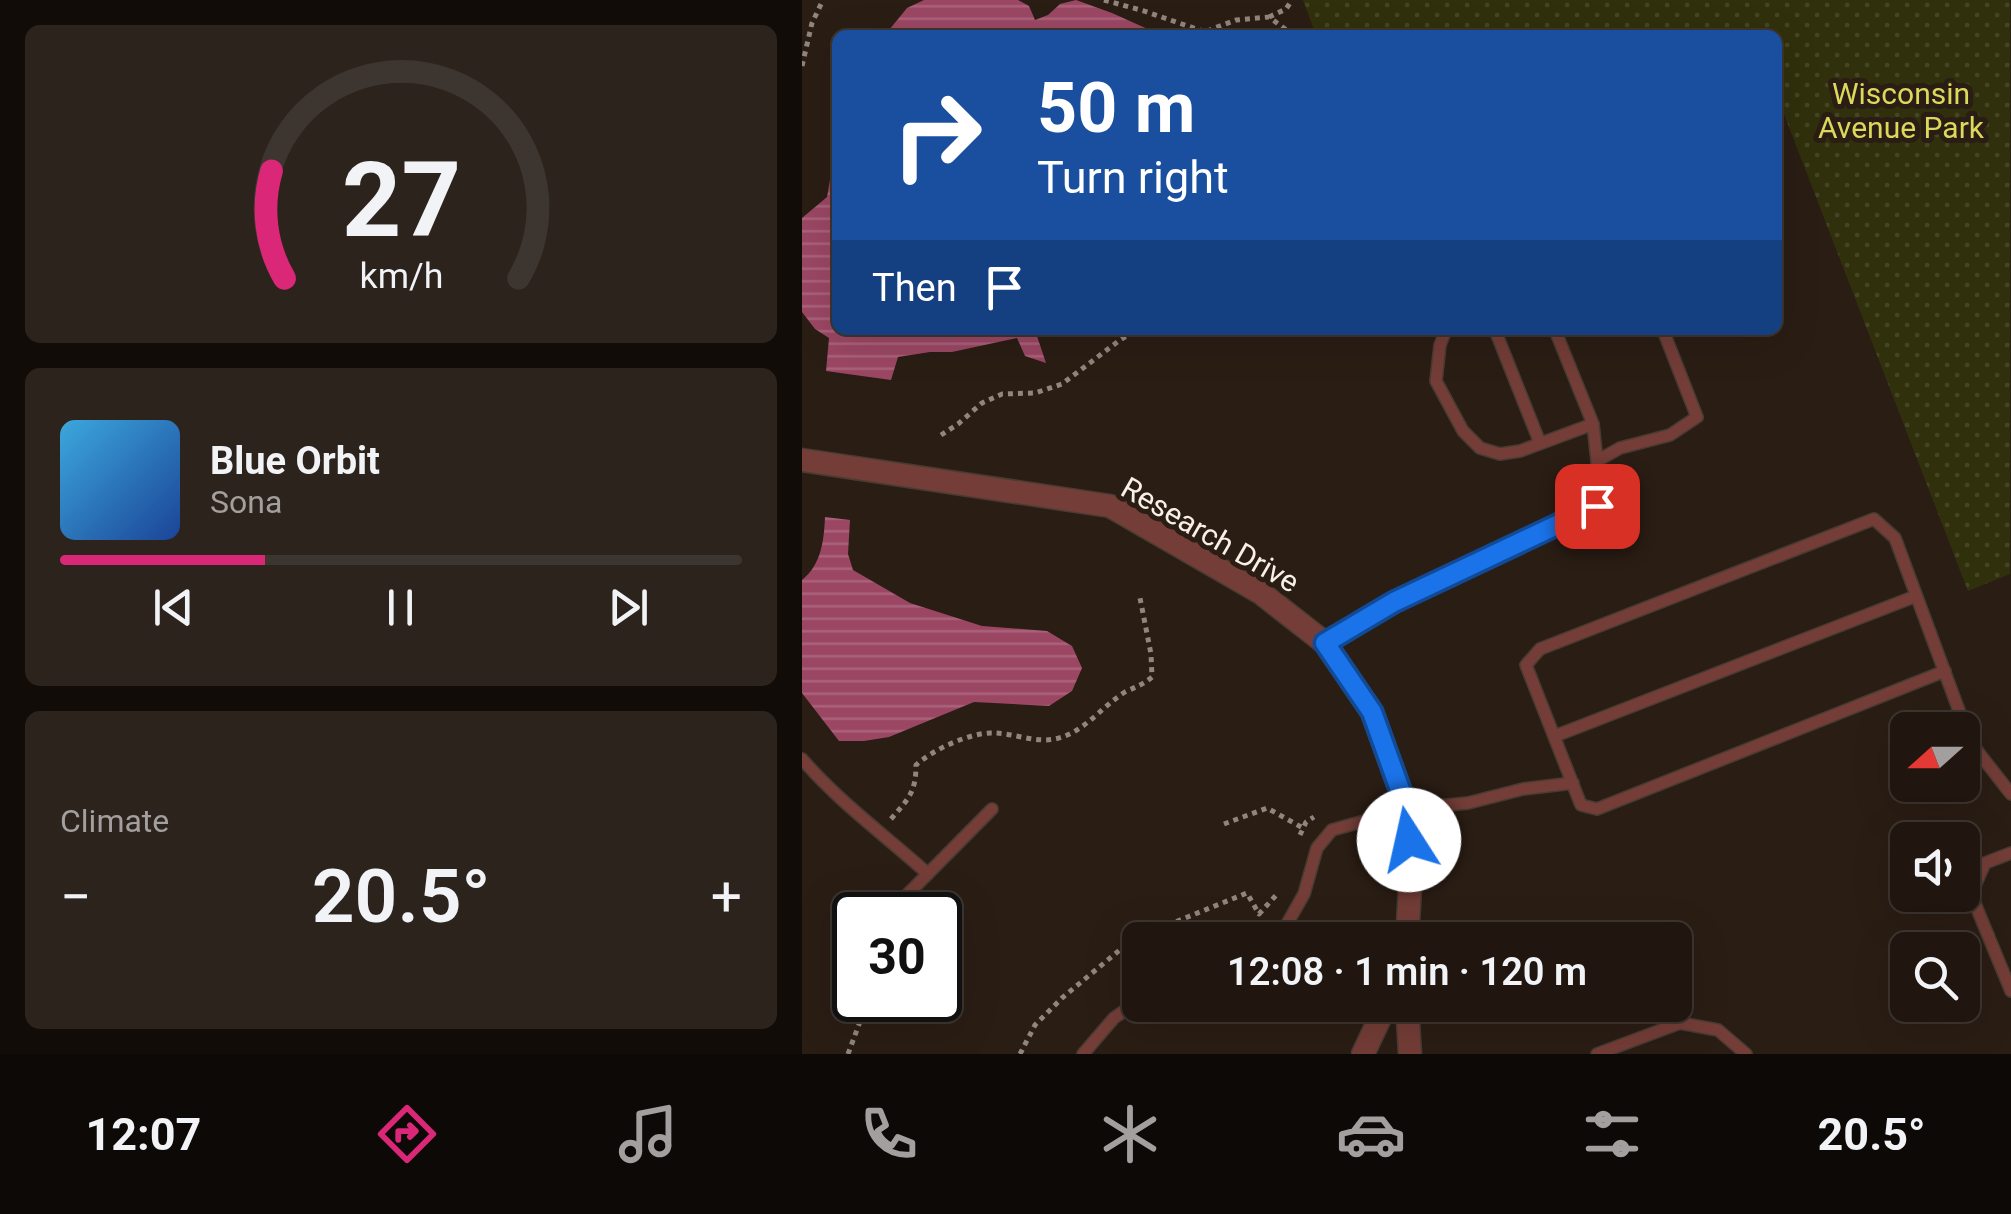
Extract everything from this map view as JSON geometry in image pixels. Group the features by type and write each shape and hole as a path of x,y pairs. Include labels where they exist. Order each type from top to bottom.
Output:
{"street":[{"name":"Research Drive","path":"802,460 1110,506 1261,592 1325,643 1372,712 1407,809 1411,871 1408,922"},
{"path":"1362,1054 1378,1022"},
{"path":"1408,1022 1410,1054"}],"lane":[{"path":"1444,335 1436,381 1462,431 1480,448 1500,454 1520,450 1593,424"},
{"path":"1498,335 1540,443"},
{"path":"1325,643 1394,602 1597,506 1593,424 1557,335"},
{"path":"1597,460 1620,448 1670,435 1698,417 1665,335"},
{"path":"1945,671 1597,810 1581,805 1526,665 1540,649 1874,519 1895,538 1916,596 1945,671 1972,743 2010,794"},
{"path":"1554,736 1916,596"},
{"path":"802,758 827,788 928,874"},
{"path":"1288,922 1304,894 1317,848 1332,830 1407,809 1468,803 1523,789 1573,783"},
{"path":"910,892 992,809"},
{"path":"2010,853 1985,863 1972,894 2010,991"},
{"path":"1083,1054 1122,1012"},
{"path":"1597,1054 1680,1023 1718,1030 1746,1054"}],"path":[{"path":"802,66 812,22 823,0"},
{"path":"1104,0 1198,30"},
{"path":"1209,30 1236,20 1270,17 1286,9 1292,0"},
{"path":"1270,17 1287,30"},
{"path":"941,435 992,398 1035,393 1062,384 1128,335"},
{"path":"880,831 910,798 916,785 916,765 925,756 990,732 1048,740 1068,736 1126,692 1142,686 1152,677 1140,598"},
{"path":"1224,824 1266,808 1302,828"},
{"path":"1298,843 1306,822 1324,810"},
{"path":"1020,1054 1035,1025 1133,939 1247,893 1260,914 1283,888"},
{"path":"848,1054 860,1022"}],"green space":[{"name":"Wisconsin Avenue Park","path":"1303,0 2010,0 2010,574 1968,591 1782,109 1782,30 1314,30"}],"shaded area":[{"path":"924,0 1018,0 1029,6 1035,20 1060,4 1076,0 1150,30 889,30 907,8"},
{"path":"832,169 832,335 1037,335 1046,363 1025,356 1017,338 952,352 898,357 891,380 826,371 829,338 815,329 802,312 802,218 827,197"},
{"path":"825,517 850,520 848,554 853,570 910,603 982,626 1047,631 1072,646 1082,668 1072,691 1049,706 974,702 889,737 839,741 802,693 802,580 817,560"}],"route":[{"path":"1409,840 1407,809 1372,712 1325,643 1394,602 1597,506"}]}
